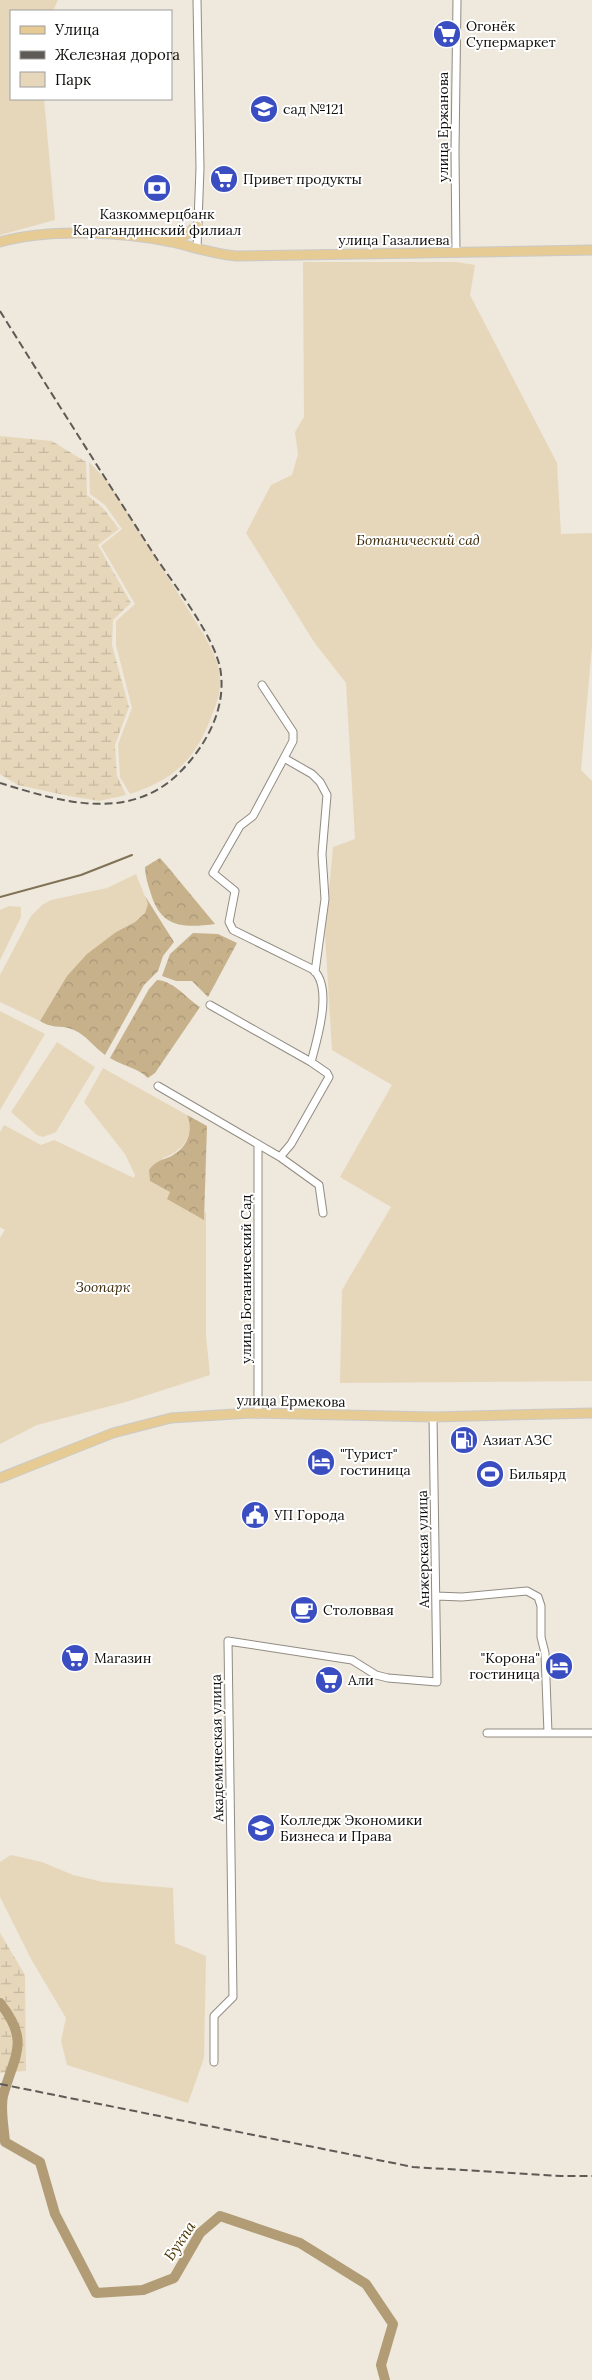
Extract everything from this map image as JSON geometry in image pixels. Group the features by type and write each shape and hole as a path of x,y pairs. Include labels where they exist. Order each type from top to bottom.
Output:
{"main road":[{"path":"171,242 182,238 198,226"},
{"name":"улица Газалиева","path":"0,242 49,234 86,233 171,242 214,254 236,256 287,253 456,253 592,250"},
{"name":"улица Ермекова","path":"0,1478 113,1433 171,1418 198,1415 433,1416 592,1413"}],"street":[{"path":"197,0 200,168 197,249"},
{"name":"улица Ержанова","path":"456,253 457,0"},
{"path":"262,685 293,732 293,741 253,816 240,826 213,873 235,891 229,922 233,930 315,972 322,985 322,1008 311,1062"},
{"path":"284,758 312,774 326,790 327,795 322,854 324,899 315,972"},
{"path":"210,1005 327,1073 329,1078 291,1144 280,1158"},
{"path":"158,1086 258,1144 319,1185 323,1213"},
{"name":"улица Ботанический Сад","path":"258,1144 258,1414"},
{"name":"Анжерская улица","path":"433,1416 437,1682"},
{"path":"436,1596 462,1597 527,1591 538,1597 541,1606 542,1636 545,1653 548,1733"},
{"name":"Академическая улица","path":"214,2062 214,2016 233,1997 228,1641 352,1660 376,1675 388,1678 437,1682"},
{"path":"487,1733 592,1733"}],"green space":[{"path":"0,0 58,0 53,10 10,10 10,100 44,100 55,220 0,235"},
{"name":"Ботанический сад","path":"303,262 457,262 475,265 470,295 557,463 561,534 592,533 592,646 581,770 592,781 592,1381 340,1383 342,1290 391,1207 340,1177 392,1085 332,1050 325,934 333,847 355,839 346,683 314,642 246,533 271,485 292,475 298,454 295,432 304,417"},
{"path":"0,436 52,441 86,462 87,495 103,508 119,529 98,545 131,603 113,620 112,645 129,707 115,745 117,776 126,795 99,801 69,796 18,785 0,774"},
{"path":"89,462 109,483 204,635 214,655 220,678 220,688 215,706 206,730 191,756 182,766 159,782 130,794 120,777 118,744 132,708 116,645 116,621 135,604 101,546 122,529 105,505 90,494"},
{"path":"160,858 215,924 184,925 175,923 161,914 151,894 145,867"},
{"path":"136,874 148,904 145,913 135,922 116,932 67,976 40,1021 0,1002 0,975 31,916 42,905 51,900 107,888"},
{"path":"145,896 174,942 163,956 158,971 144,985 105,1055 78,1032 40,1021 67,976 87,954 116,932 135,922 145,913 148,904"},
{"path":"9,906 21,907 21,917 0,960 0,910"},
{"path":"193,933 218,934 237,943 208,997 192,981 176,981 162,976 170,954"},
{"path":"157,980 169,983 200,1007 155,1073 148,1078 139,1071 110,1058 149,989"},
{"path":"0,1011 45,1034 0,1110"},
{"path":"57,1042 95,1067 56,1132 43,1137 37,1135 11,1112"},
{"name":"Зоопарк","path":"103,1068 187,1115 190,1129 189,1136 182,1147 163,1158 171,1192 169,1195 206,1213 206,1336 210,1375 126,1402 37,1425 0,1444 0,1238 5,1230 0,1227 0,1132 4,1125 41,1145 54,1140 134,1178 135,1175 125,1154 84,1102"},
{"path":"187,1115 207,1126 204,1220 167,1199 170,1192 150,1181 149,1170 159,1161 176,1153 187,1141 190,1126"},
{"path":"11,1855 42,1862 73,1875 103,1882 173,1888 175,1943 206,1956 204,2058 188,2103 67,2065 61,2041 66,2018 31,1959 0,1897 0,1862"},
{"path":"0,1933 25,1975 26,2071 0,2073"}],"waterway":[{"path":"0,897 81,875 132,855"},
{"name":"Букпа","path":"0,2003 15,2028 17,2039 15,2059 2,2101 5,2142 40,2162 55,2214 96,2293 143,2290 174,2278 200,2233 220,2216 300,2243 366,2284 393,2324 381,2365 385,2380"}],"railway":[{"path":"0,311 155,556 204,629 218,660 222,687 217,713 200,748 183,769 163,786 142,797 119,803 96,804 48,797 0,783"},
{"path":"0,2084 413,2167 561,2176 592,2176"}],"place":[{"name":"Огонёк Супермаркет","path":"447,34"},
{"name":"сад №121","path":"264,109"},
{"name":"Привет продукты","path":"224,179"},
{"name":"Казкоммерцбанк Карагандинский филиал","path":"157,188"},
{"name":"Азиат АЗС","path":"464,1440"},
{"name":"\"Турист\" гостиница","path":"321,1462"},
{"name":"Бильярд","path":"490,1474"},
{"name":"УП Города","path":"255,1515"},
{"name":"Столоввая","path":"304,1610"},
{"name":"Магазин","path":"75,1658"},
{"name":"\"Корона\" гостиница","path":"559,1666"},
{"name":"Али","path":"329,1680"},
{"name":"Колледж Экономики Бизнеса и Права","path":"261,1828"}]}
